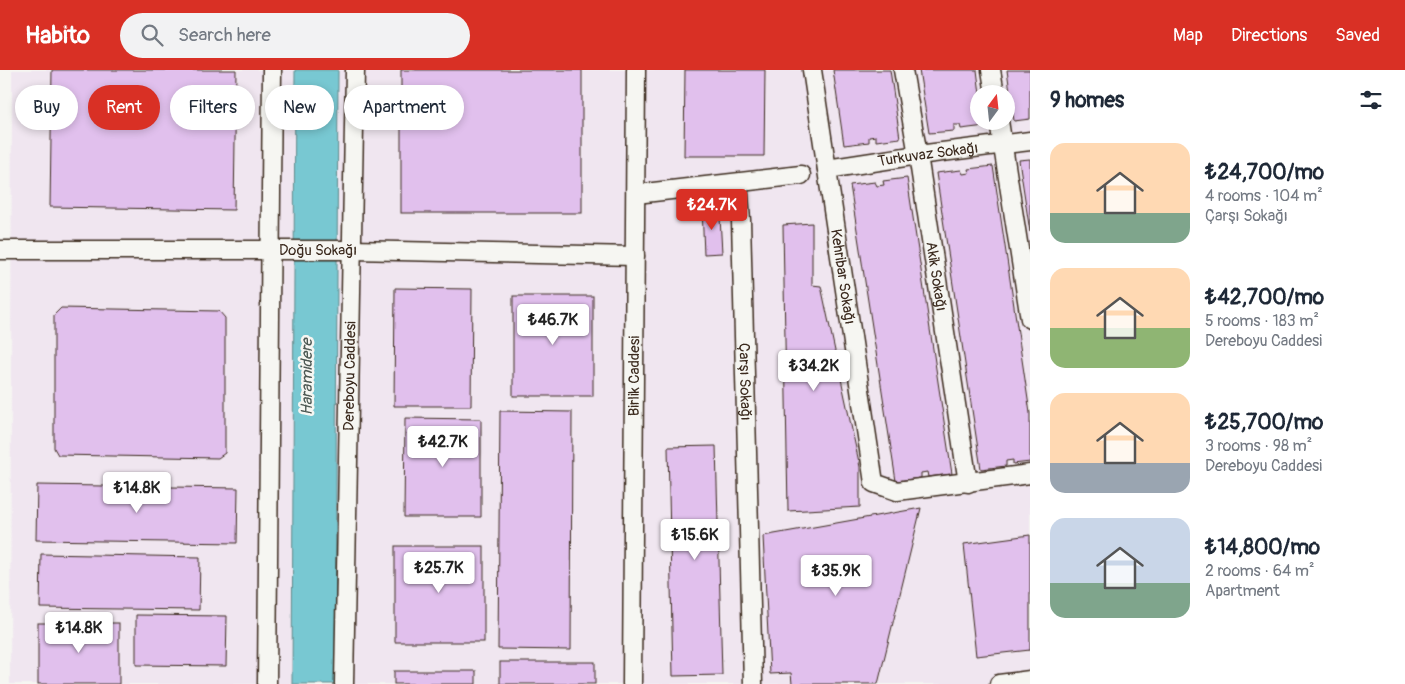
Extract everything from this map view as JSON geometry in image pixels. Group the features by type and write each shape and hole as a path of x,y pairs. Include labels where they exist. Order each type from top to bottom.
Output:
{"street":[{"path":"267,684 272,70"},
{"name":"Dereboyu Caddesi","path":"344,684 355,70"},
{"name":"Birlik Caddesi","path":"632,684 636,70"},
{"name":"Kehribar Sokağı","path":"812,70 874,483 897,491 968,483"},
{"name":"Akik Sokağı","path":"903,70 918,155 968,483"},
{"path":"991,70 994,85"},
{"path":"1000,130 1030,319"},
{"name":"Turkuvaz Sokağı","path":"827,169 1030,141"},
{"path":"636,194 801,175"},
{"name":"Çarşı Sokağı","path":"738,183 741,220 753,684"},
{"name":"Doğu Sokağı","path":"0,250 352,250 635,256"},
{"path":"968,483 1030,474"},
{"path":"998,684 1030,680"}],"shaded area":[{"path":"12,70 1030,70 1030,684 10,684"}],"water":[{"name":"Haramidere","path":"295,70 338,70 335,684 292,684 295,130 334,130 334,85 295,85"}],"building":[{"path":"52,70 236,70 236,85 170,85 170,130 235,130 234,210 50,207 51,130 78,130 78,85 52,85"},
{"path":"401,70 582,70 582,213 401,213 401,130 464,130 464,85 401,85"},
{"path":"685,70 765,70 764,156 684,156"},
{"path":"833,70 890,70 900,138 876,141 876,136 869,137 869,142 844,145"},
{"path":"919,70 977,70 979,85 970,85 970,128 961,129 960,125 954,125 954,131 929,133"},
{"path":"1007,70 1030,70 1030,119 1015,121 1015,85 1009,85"},
{"path":"1030,159 1030,232 1019,160"},
{"path":"993,166 1030,413 1030,462 1013,464 1013,460 1006,461 1006,466 981,469 936,173 961,170 963,174 969,173 968,169"},
{"path":"907,178 952,474 928,477 927,472 921,473 921,478 896,481 850,185 875,182 877,186 884,185 883,181"},
{"path":"702,208 714,208 720,217 722,253 704,254"},
{"path":"812,223 812,285 821,286 860,467 860,507 788,511 783,225"},
{"path":"395,288 472,289 471,406 394,406"},
{"path":"513,296 593,296 593,396 513,396"},
{"path":"61,308 219,311 225,318 225,453 218,458 58,455 54,448 54,315"},
{"path":"500,411 572,412 571,650 498,649"},
{"path":"405,418 481,419 481,517 404,517"},
{"path":"716,446 722,675 673,676 668,447"},
{"path":"37,485 238,488 237,543 36,540"},
{"path":"921,508 878,684 792,684 791,673 770,674 763,536"},
{"path":"1030,535 1030,650 976,656 964,544"},
{"path":"395,546 484,546 484,642 395,642"},
{"path":"41,554 200,557 199,610 40,608"},
{"path":"136,615 227,616 226,666 136,665"},
{"path":"38,623 119,623 119,684 38,684"},
{"path":"500,662 595,662 595,684 500,684"},
{"path":"394,671 476,671 476,684 394,684"}]}
